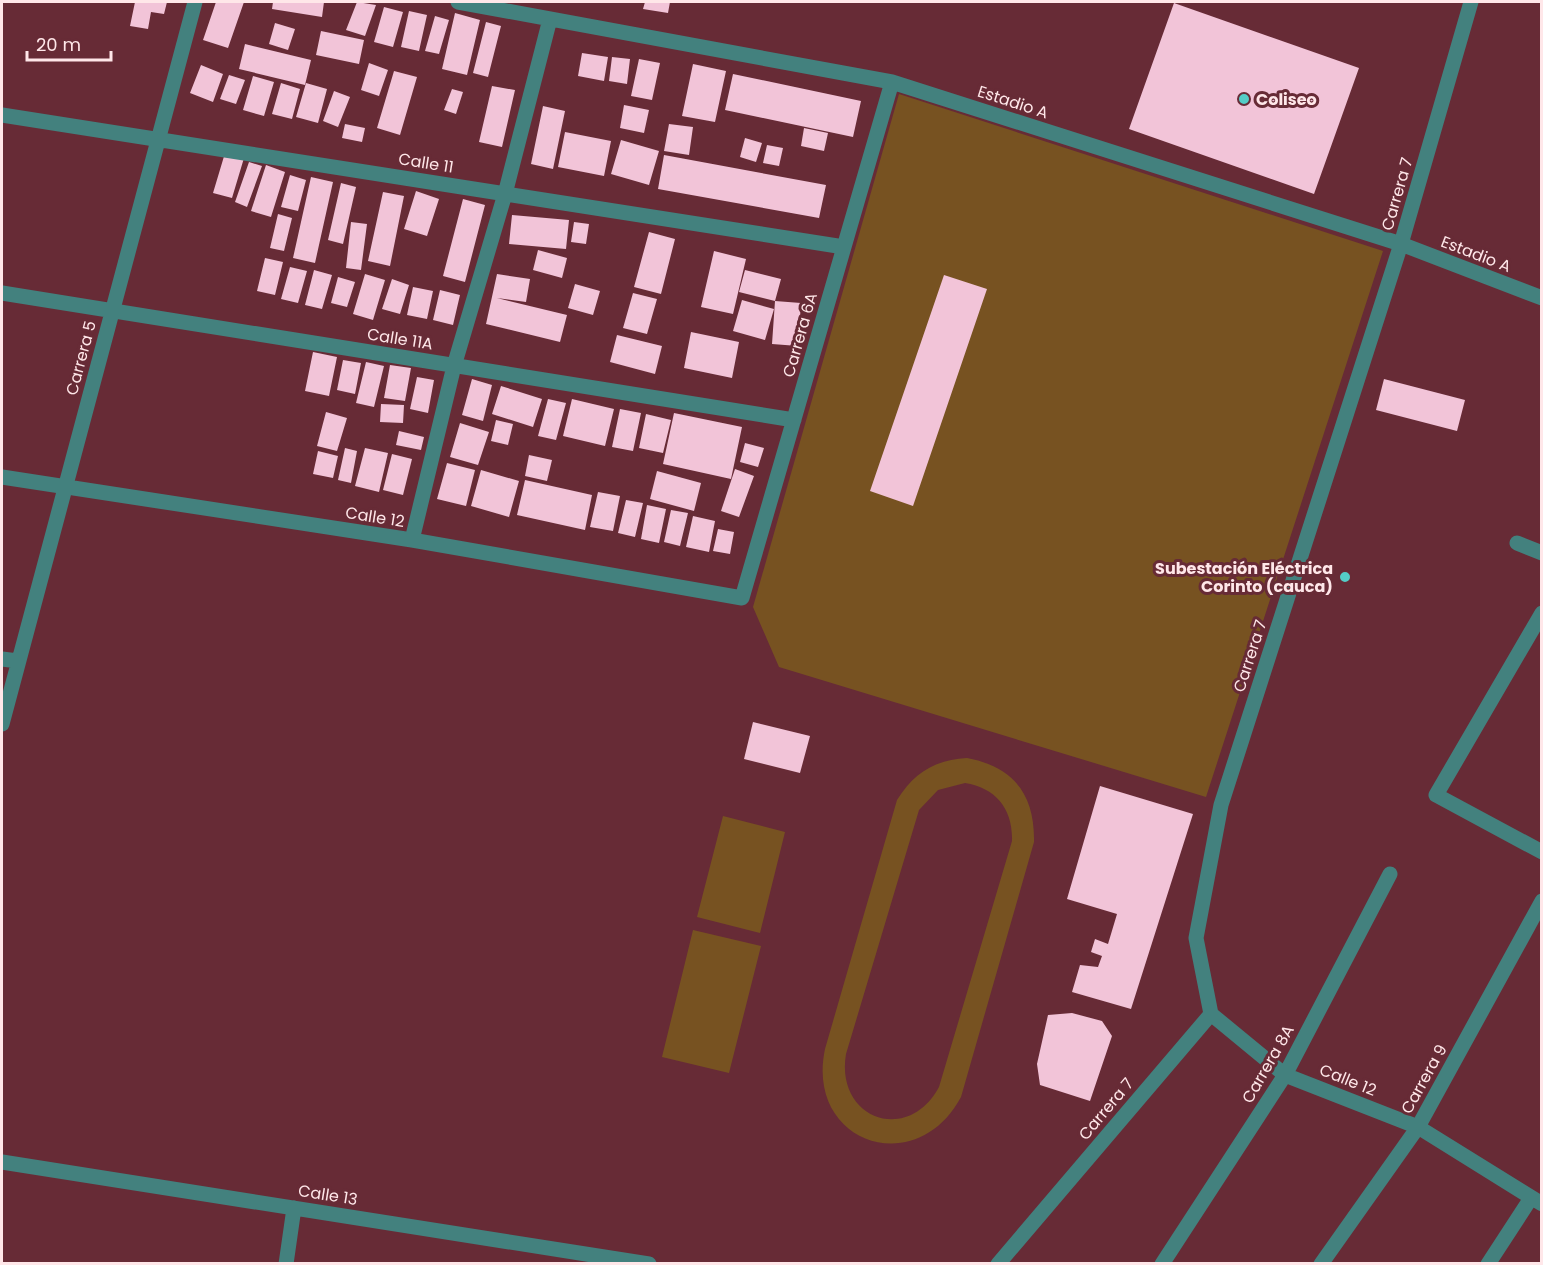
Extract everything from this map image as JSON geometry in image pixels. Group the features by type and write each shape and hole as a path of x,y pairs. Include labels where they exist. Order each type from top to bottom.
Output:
{"street":[{"name":"Carrera 5","path":"2,724 195,2"},
{"name":"Estadio A","path":"458,2 892,82 1401,244 1542,298"},
{"name":"Carrera 7","path":"998,1263 1211,1014 1196,938 1221,804 1401,244 1471,2"},
{"path":"412,540 454,366 505,194 550,19"},
{"name":"Carrera 6A","path":"742,598 892,82"},
{"name":"Calle 11","path":"2,115 844,247"},
{"name":"Calle 11A","path":"2,293 794,420"},
{"name":"Calle 12","path":"2,477 412,540 742,598"},
{"path":"1517,543 1542,553"},
{"path":"1542,613 1436,795 1542,852"},
{"path":"2,658 18,661"},
{"name":"Carrera 8A","path":"1162,1263 1285,1075 1390,874"},
{"name":"Carrera 9","path":"1322,1263 1418,1127 1542,901"},
{"name":"Calle 12","path":"1211,1014 1285,1075 1418,1127 1536,1201"},
{"name":"Calle 13","path":"2,1162 649,1263"},
{"path":"1488,1263 1536,1201"},
{"path":"286,1263 294,1208"}],"shaded area":[{"path":"899,94 1383,251 1206,797 779,667 753,607"},
{"path":"967,758 983,762 1009,776 1026,797 1031,810 1034,842 961,1097 941,1123 918,1138 893,1144 869,1140 847,1128 831,1108 823,1081 825,1049 897,800 918,775 935,765","holes":["965,783 994,795 1001,802 1009,819 1012,841 939,1087 926,1105 910,1115 893,1119 877,1117 862,1108 852,1095 846,1076 846,1054 919,810 938,790"]},
{"path":"723,816 785,832 760,933 697,917"},
{"path":"693,930 761,946 729,1073 662,1057"}],"building":[{"path":"135,2 167,2 164,14 151,12 148,29 130,26"},
{"path":"216,2 244,2 228,48 203,40"},
{"path":"273,2 324,2 322,17 272,9"},
{"path":"357,2 376,5 365,36 346,30"},
{"path":"645,2 670,2 668,13 643,9"},
{"name":"Coliseo","path":"1174,3 1359,68 1314,194 1129,129"},
{"path":"384,7 403,12 393,47 374,42"},
{"path":"409,11 427,15 419,51 401,47"},
{"path":"455,13 480,20 467,75 442,69"},
{"path":"435,16 449,20 439,54 425,51"},
{"path":"486,22 501,26 488,77 473,73"},
{"path":"275,23 295,29 288,50 269,44"},
{"path":"321,31 364,40 359,64 316,55"},
{"path":"245,44 311,60 305,85 239,69"},
{"path":"582,53 608,57 604,81 578,76"},
{"path":"612,57 630,59 627,84 609,81"},
{"path":"639,59 660,63 652,100 631,96"},
{"path":"369,63 388,70 379,96 361,90"},
{"path":"693,64 726,71 715,122 682,116"},
{"path":"201,65 223,74 213,102 190,93"},
{"path":"394,71 417,77 400,135 377,128"},
{"path":"733,74 861,101 853,137 725,110"},
{"path":"229,75 245,80 236,104 220,99"},
{"path":"253,76 274,82 264,116 243,110"},
{"path":"281,83 300,89 292,119 272,114"},
{"path":"306,83 327,89 318,123 296,117"},
{"path":"492,86 515,90 502,147 479,142"},
{"path":"452,89 463,92 456,114 444,110"},
{"path":"334,91 350,97 338,127 323,121"},
{"path":"624,105 649,110 644,133 620,128"},
{"path":"543,106 565,111 553,169 531,164"},
{"path":"345,124 365,128 362,142 342,138"},
{"path":"669,124 693,127 689,155 664,151"},
{"path":"804,128 828,133 824,151 801,146"},
{"path":"565,132 611,141 604,176 558,167"},
{"path":"745,138 762,143 756,162 740,157"},
{"path":"621,140 659,151 649,185 611,174"},
{"path":"767,145 783,148 779,166 763,163"},
{"path":"225,153 244,158 232,198 213,193"},
{"path":"664,155 826,185 819,218 658,189"},
{"path":"249,162 262,166 247,207 235,202"},
{"path":"266,165 285,172 271,217 251,211"},
{"path":"290,175 306,180 298,211 281,207"},
{"path":"311,177 333,182 315,263 293,258"},
{"path":"341,183 356,187 343,244 328,240"},
{"path":"416,191 439,199 427,236 404,229"},
{"path":"383,192 404,196 390,266 368,261"},
{"path":"463,199 485,205 465,282 443,276"},
{"path":"278,214 292,218 284,251 270,248"},
{"path":"512,215 569,220 566,249 509,244"},
{"path":"351,222 367,224 361,270 346,268"},
{"path":"574,222 589,224 586,244 571,242"},
{"path":"649,232 675,239 661,294 634,287"},
{"path":"538,250 567,258 562,278 533,270"},
{"path":"714,251 746,259 733,314 701,307"},
{"path":"265,258 283,262 275,295 257,291"},
{"path":"290,267 307,271 298,303 281,299"},
{"path":"314,270 332,275 322,309 305,305"},
{"path":"745,270 781,279 775,301 739,292"},
{"path":"365,274 385,280 373,320 353,314"},
{"path":"497,274 530,279 526,302 497,298 567,315 560,342 486,324"},
{"path":"944,275 987,289 913,506 870,491"},
{"path":"338,277 355,282 347,307 331,303"},
{"path":"392,279 409,285 400,314 382,309"},
{"path":"575,284 600,291 593,315 568,308"},
{"path":"413,287 433,291 427,319 407,315"},
{"path":"440,290 460,295 453,325 433,320"},
{"path":"633,293 657,299 647,334 623,328"},
{"path":"742,300 774,309 765,340 733,331"},
{"path":"775,301 801,303 798,346 772,344"},
{"path":"691,332 739,342 732,378 684,368"},
{"path":"617,335 662,346 655,374 610,362"},
{"path":"313,352 337,357 329,396 305,391"},
{"path":"343,360 361,363 355,394 337,390"},
{"path":"366,362 384,366 374,407 356,403"},
{"path":"390,365 411,368 405,401 384,398"},
{"path":"417,377 434,380 428,413 410,409"},
{"path":"472,379 492,385 483,421 462,415"},
{"path":"1384,379 1465,400 1457,431 1376,410"},
{"path":"501,386 542,399 533,427 492,414"},
{"path":"548,399 566,403 556,440 538,436"},
{"path":"572,399 614,409 605,446 563,436"},
{"path":"381,404 404,405 403,423 380,422"},
{"path":"620,409 641,413 633,451 612,447"},
{"path":"326,412 347,418 337,451 317,446"},
{"path":"674,413 742,427 731,479 663,464"},
{"path":"646,414 671,420 663,453 639,448"},
{"path":"496,420 513,424 508,445 491,441"},
{"path":"460,423 489,432 478,465 450,457"},
{"path":"399,431 424,437 421,450 396,445"},
{"path":"745,443 764,448 758,467 740,462"},
{"path":"345,448 357,451 351,483 338,480"},
{"path":"365,448 388,453 379,492 355,486"},
{"path":"318,451 338,456 333,478 313,474"},
{"path":"392,454 412,459 403,495 383,490"},
{"path":"529,455 552,460 547,481 525,476"},
{"path":"447,463 475,470 466,506 437,499"},
{"path":"735,469 754,476 739,517 721,511"},
{"path":"481,470 519,481 509,517 471,506"},
{"path":"657,471 701,483 694,511 650,499"},
{"path":"525,480 592,495 585,530 517,515"},
{"path":"598,492 620,496 613,531 590,527"},
{"path":"626,500 643,503 635,537 618,533"},
{"path":"647,505 666,509 659,543 641,539"},
{"path":"671,510 688,513 680,546 664,542"},
{"path":"693,516 715,521 709,552 686,547"},
{"path":"718,529 734,532 730,554 713,551"},
{"path":"753,722 810,736 800,773 744,759"},
{"path":"1100,786 1193,814 1131,1009 1072,992 1080,965 1098,967 1102,956 1091,952 1095,939 1108,944 1117,914 1067,899"},
{"path":"1072,1013 1102,1021 1112,1036 1090,1101 1040,1085 1037,1064 1048,1015"}],"place":[{"name":"Coliseo","path":"1244,99"},
{"name":"Subestación Eléctrica Corinto (cauca)","path":"1345,577"}]}
